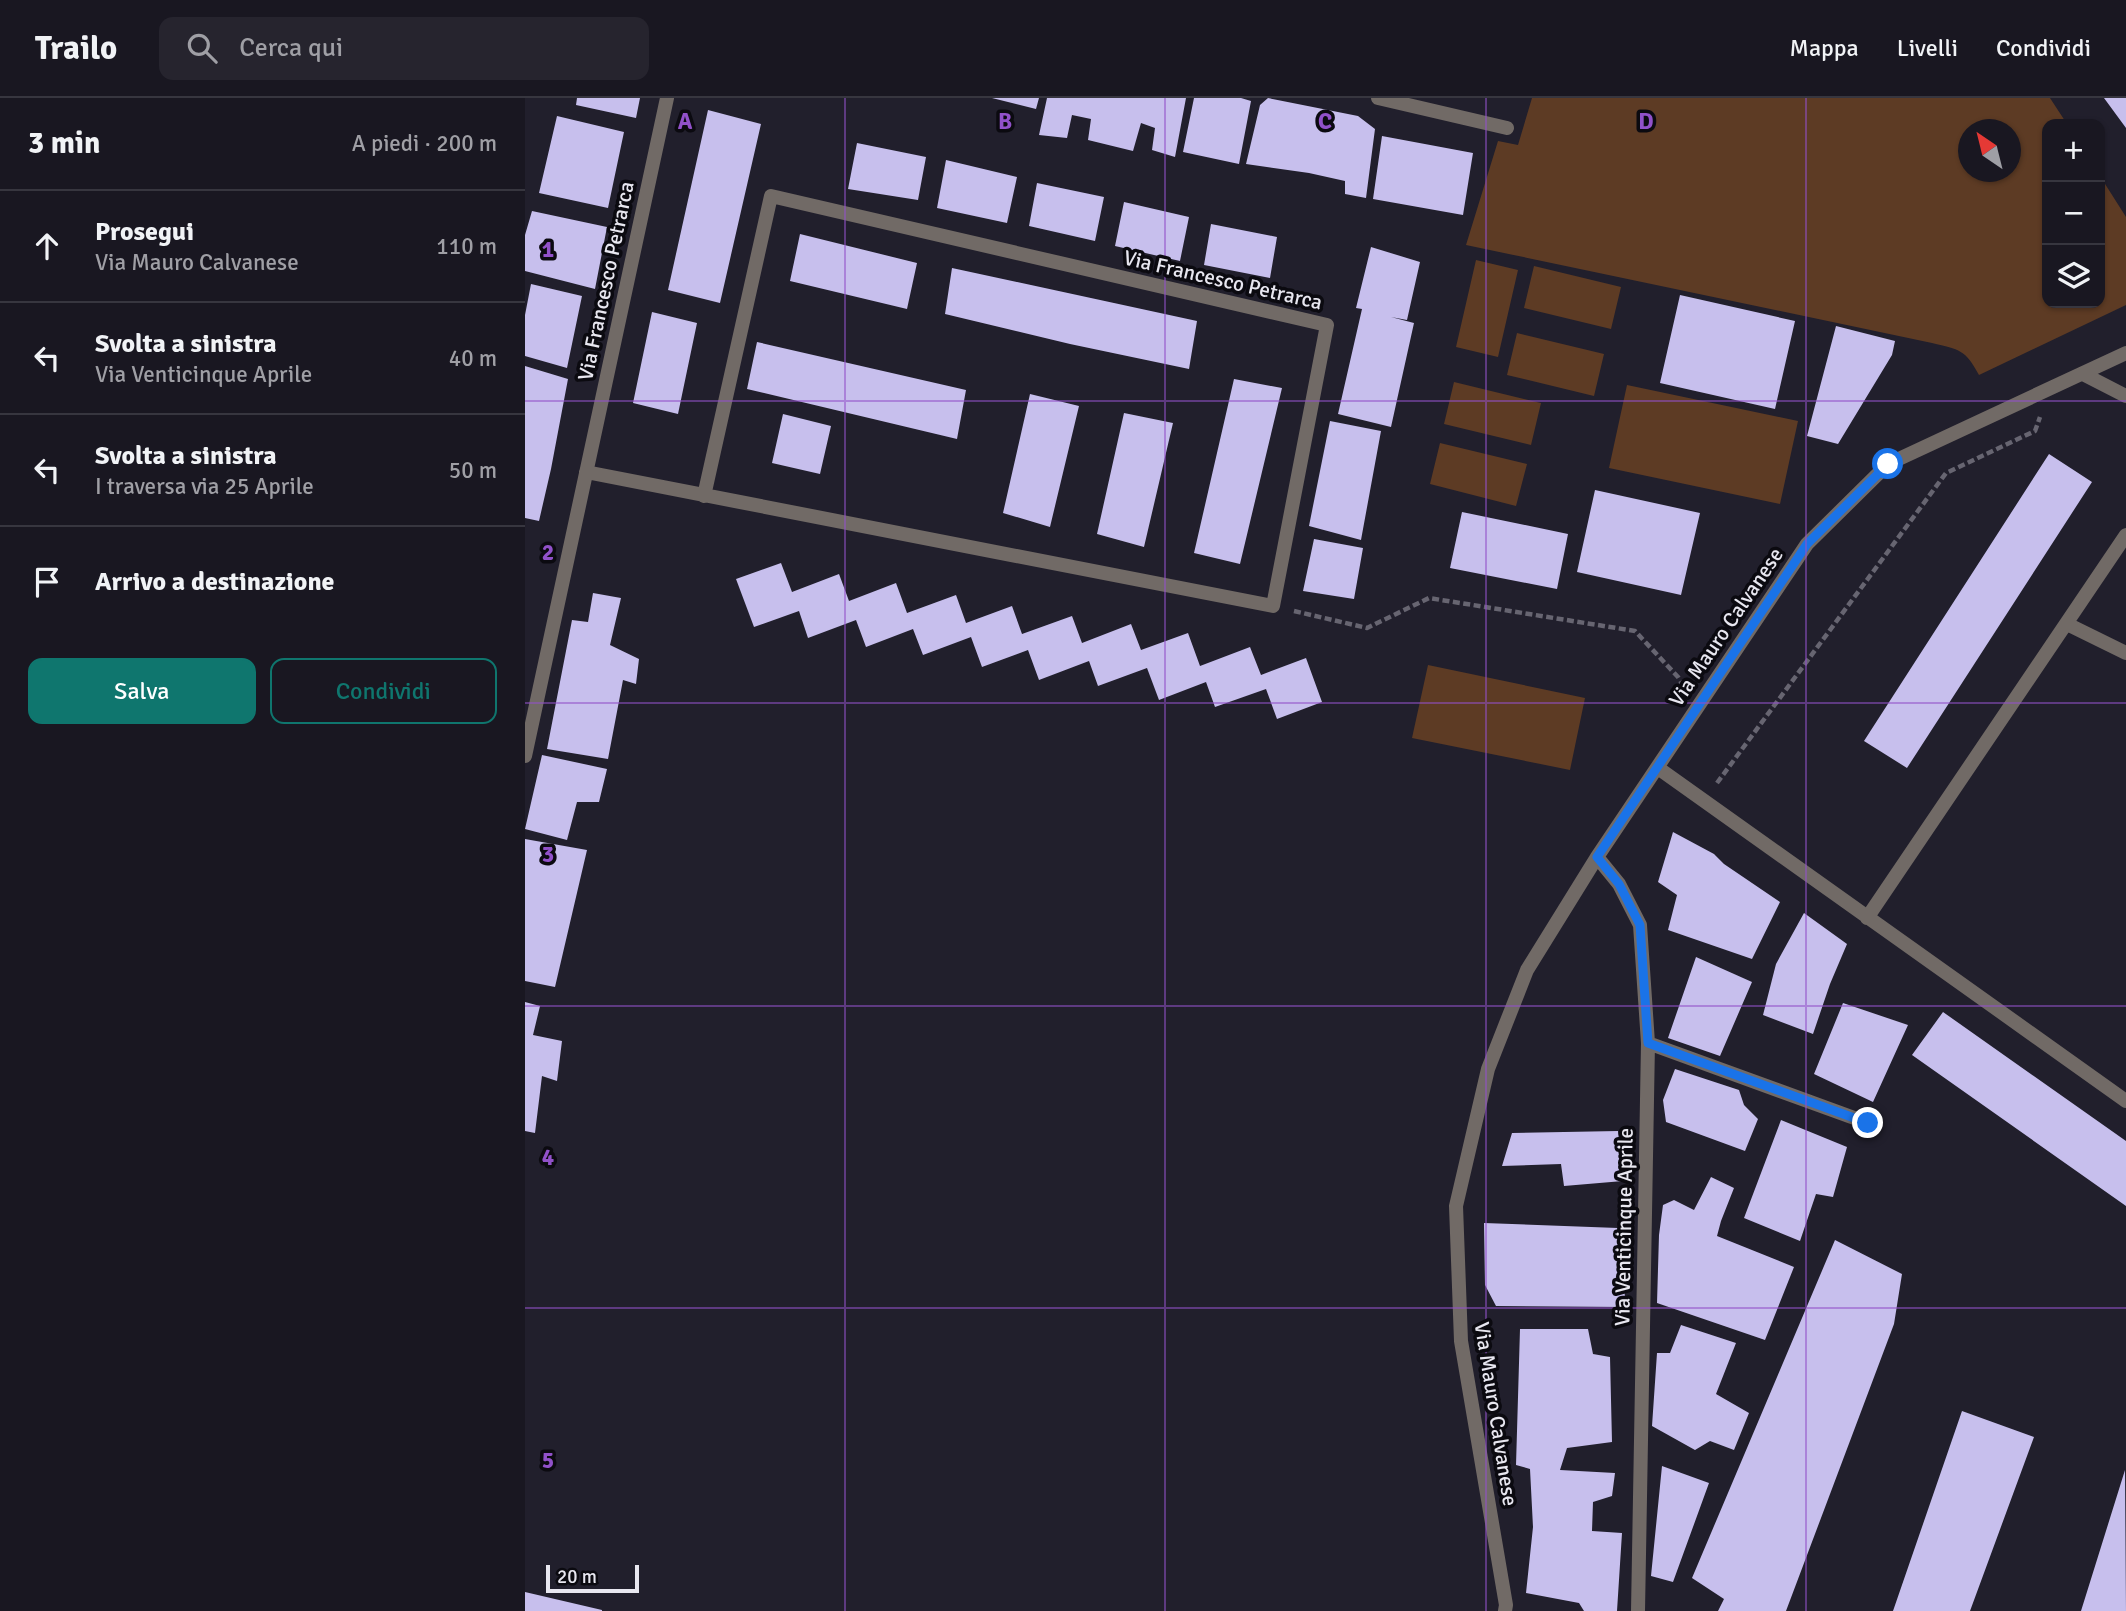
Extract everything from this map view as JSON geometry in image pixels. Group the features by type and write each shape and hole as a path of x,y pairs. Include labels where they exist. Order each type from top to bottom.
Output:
{"street":[{"name":"Via Francesco Petrarca","path":"525,756 667,98"},
{"path":"1378,98 1507,128"},
{"name":"Via Francesco Petrarca","path":"704,496 771,196 1327,325 1273,606"},
{"name":"Via Mauro Calvanese","path":"1505,1611 1461,1341 1456,1206 1488,1069 1527,970 1597,857 1807,544 1888,464 2126,353"},
{"path":"2083,374 2126,396"},
{"path":"586,472 1273,606"},
{"path":"1867,918 2126,535"},
{"path":"2067,624 2126,653"},
{"path":"1658,768 2126,1101"},
{"name":"Via Venticinque Aprile","path":"1597,857 1619,884 1640,925 1648,1043 1638,1611"},
{"path":"1648,1043 1868,1123"}],"path":[{"path":"1715,785 1946,473 2035,431 2050,389"},
{"path":"1273,606 1367,628 1429,598 1635,631 1678,677"}],"shaded area":[{"path":"1532,98 2050,98 2064,119 2042,119 2042,308 2105,308 2105,184 2126,217 2126,305 1979,375 1965,355 1941,345 1466,245 1498,141 1518,145"},
{"path":"1476,260 1518,270 1498,357 1456,347"},
{"path":"1534,266 1621,287 1611,329 1524,308"},
{"path":"1517,333 1604,354 1594,396 1507,375"},
{"path":"1454,382 1541,403 1531,445 1444,424"},
{"path":"1627,385 1798,421 1780,504 1609,468"},
{"path":"1440,443 1527,464 1516,506 1430,484"},
{"path":"1428,665 1585,698 1570,770 1412,738"}],"building":[{"path":"577,98 640,98 636,118 576,105"},
{"path":"992,98 1039,98 1036,109"},
{"path":"1047,98 1186,98 1175,157 1152,150 1155,128 1141,123 1133,151 1088,140 1091,119 1072,115 1067,138 1039,135"},
{"path":"1194,98 1241,98 1251,101 1239,164 1183,152"},
{"path":"1268,98 1358,116 1375,129 1366,198 1345,194 1345,181 1246,164 1260,105"},
{"path":"2104,98 2126,98 2126,128"},
{"path":"708,110 761,124 720,303 668,290"},
{"path":"557,116 624,132 608,208 539,193"},
{"path":"1382,136 1473,153 1463,215 1373,199"},
{"path":"857,143 926,157 918,200 848,189"},
{"path":"946,160 1017,177 1007,223 937,208"},
{"path":"1037,183 1104,197 1095,241 1029,226"},
{"path":"1124,202 1189,217 1180,261 1115,246"},
{"path":"532,211 607,227 595,289 525,271 525,235"},
{"path":"1211,224 1277,237 1270,278 1204,265"},
{"path":"800,234 917,263 907,309 790,281"},
{"path":"1371,247 1420,262 1407,320 1391,317 1414,323 1391,427 1338,414 1362,309 1356,308"},
{"path":"952,268 1197,321 1189,369 945,314"},
{"path":"531,284 582,296 567,368 525,356 525,315"},
{"path":"1680,295 1795,321 1775,409 1660,383"},
{"path":"652,312 697,323 678,414 633,403"},
{"path":"1836,326 1895,341 1892,355 1838,444 1807,436"},
{"path":"757,342 966,390 957,439 747,389"},
{"path":"525,366 568,379 539,521 525,518"},
{"path":"1234,379 1282,388 1240,564 1194,553"},
{"path":"1030,394 1079,406 1050,527 1003,513"},
{"path":"1124,413 1173,423 1144,547 1097,534"},
{"path":"783,414 831,426 820,474 772,463"},
{"path":"1330,421 1381,431 1361,540 1309,526"},
{"path":"2049,454 2092,482 1907,768 1864,741"},
{"path":"1595,490 1700,513 1681,595 1577,572"},
{"path":"1462,512 1568,534 1557,589 1450,568"},
{"path":"1314,539 1363,548 1354,599 1303,591"},
{"path":"781,563 792,592 839,574 849,601 896,583 907,613 956,595 966,623 1012,606 1022,634 1072,616 1082,643 1131,624 1141,650 1188,633 1200,666 1250,647 1261,675 1306,658 1322,702 1277,719 1266,689 1215,707 1206,682 1159,700 1147,668 1098,686 1089,661 1039,680 1028,650 982,667 971,637 923,655 913,629 866,647 856,620 808,638 799,611 754,627 736,579"},
{"path":"593,593 621,598 610,645 639,659 636,684 623,680 608,759 547,749 572,620 588,622"},
{"path":"542,755 607,769 599,802 577,802 567,840 525,829"},
{"path":"1673,832 1714,854 1724,864 1780,902 1752,959 1668,930 1677,895 1658,882"},
{"path":"525,839 587,850 555,987 525,981"},
{"path":"1804,913 1847,944 1813,1034 1763,1015 1776,964"},
{"path":"1696,957 1752,982 1720,1056 1668,1038"},
{"path":"525,1002 540,1006 533,1035 562,1041 557,1081 542,1076 535,1133 525,1131"},
{"path":"1843,1003 1908,1025 1873,1102 1814,1074"},
{"path":"1943,1012 2126,1141 2126,1206 1912,1055"},
{"path":"1675,1069 1739,1090 1744,1105 1758,1119 1745,1151 1666,1122 1663,1100"},
{"path":"1781,1120 1847,1147 1833,1197 1816,1194 1800,1241 1744,1218"},
{"path":"1618,1131 1623,1181 1564,1186 1561,1164 1502,1166 1512,1133"},
{"path":"1711,1177 1734,1188 1717,1236 1794,1267 1765,1340 1657,1303 1659,1235 1663,1205 1674,1200 1694,1210"},
{"path":"1484,1223 1618,1228 1626,1307 1496,1306 1485,1285"},
{"path":"1835,1240 1902,1274 1894,1324 1786,1611 1718,1611 1724,1599 1692,1578"},
{"path":"1681,1325 1736,1343 1716,1394 1749,1413 1734,1450 1710,1441 1695,1450 1652,1426 1657,1353 1670,1353"},
{"path":"1520,1329 1588,1329 1593,1354 1610,1357 1612,1442 1567,1448 1560,1470 1615,1473 1612,1496 1593,1502 1592,1531 1622,1533 1617,1611 1584,1611 1579,1603 1526,1593 1533,1527 1530,1469 1516,1465"},
{"path":"1962,1411 2034,1437 1970,1611 1893,1611"},
{"path":"1662,1466 1709,1483 1673,1582 1651,1576"},
{"path":"2125,1470 2126,1611 2081,1611"},
{"path":"525,1592 602,1610 602,1611 525,1611"}],"route":[{"path":"1868,1123 1648,1043 1640,925 1619,884 1597,857 1807,544 1888,464"}]}
